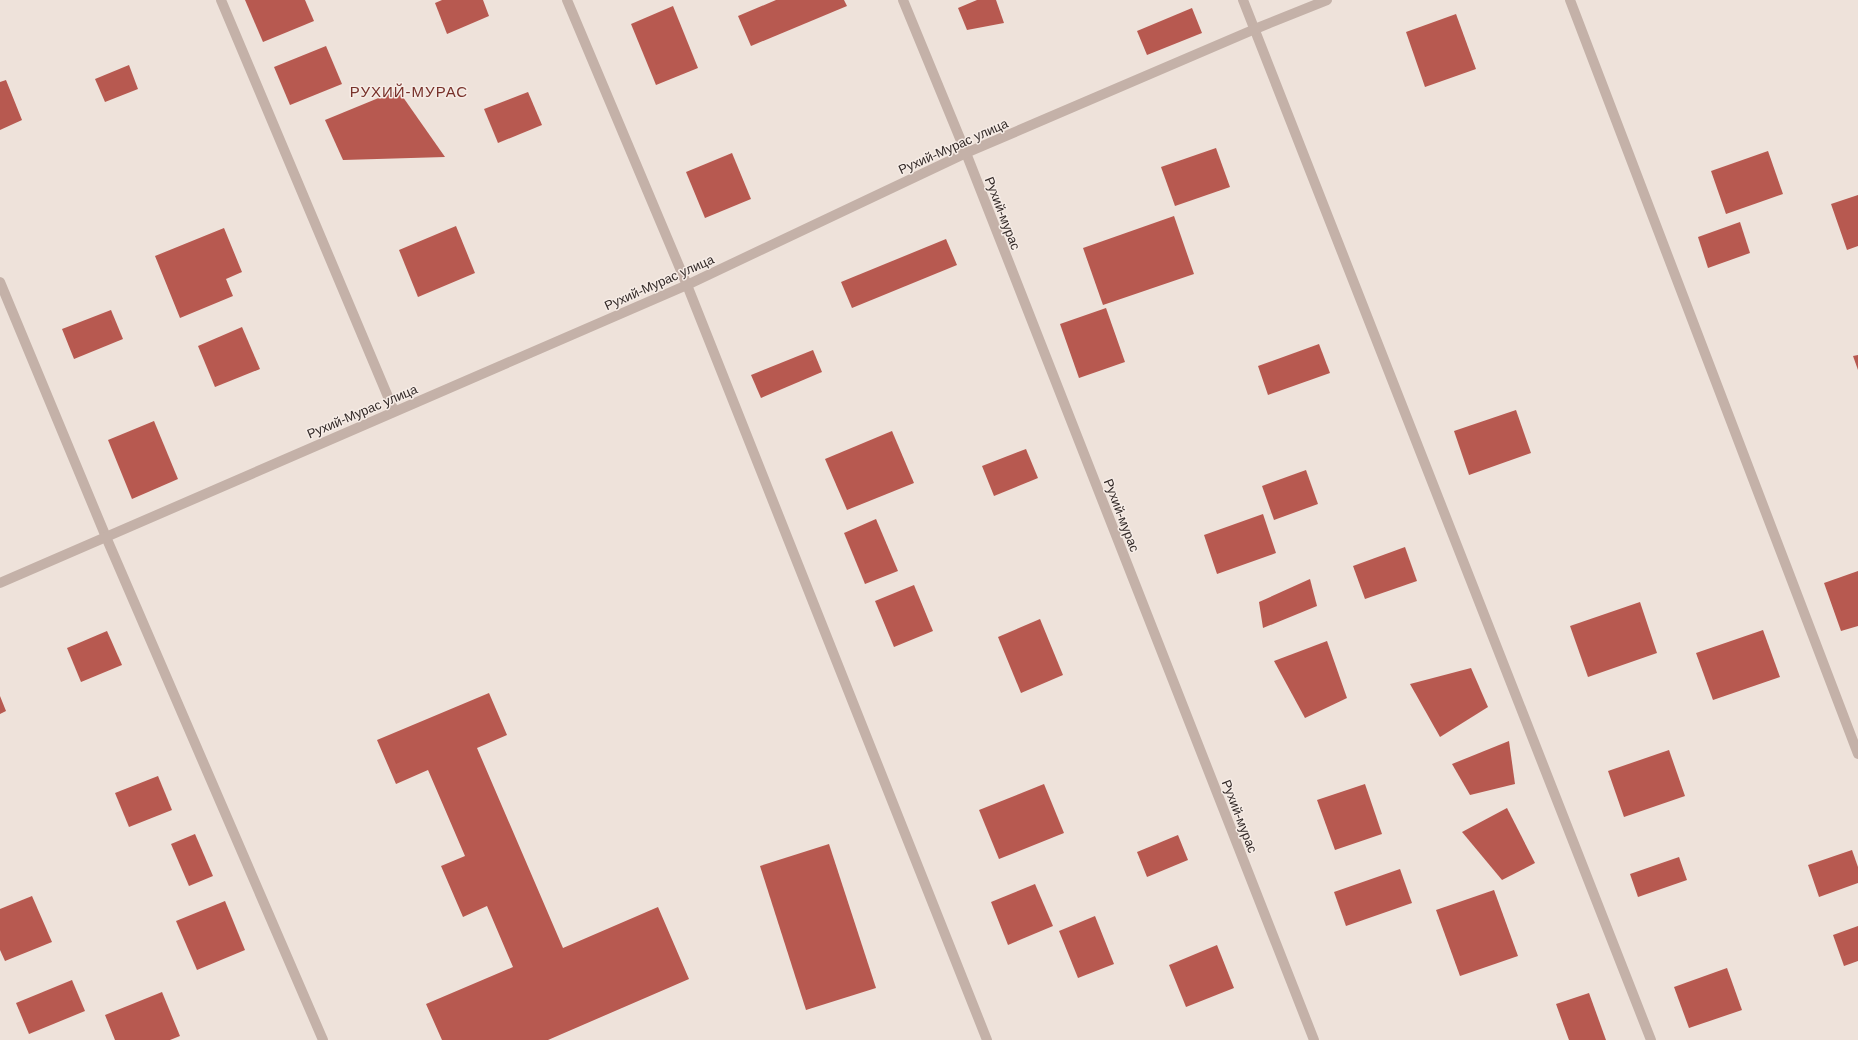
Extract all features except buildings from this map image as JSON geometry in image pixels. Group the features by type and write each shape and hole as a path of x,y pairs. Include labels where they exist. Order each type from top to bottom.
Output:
{"street":[{"path":"221,0 394,411"},
{"path":"567,0 687,285 987,1040"},
{"name":"Рухий-мурас","path":"903,0 966,153 1314,1040"},
{"path":"1243,0 1651,1040"},
{"name":"Рухий-Мурас улица","path":"0,583 687,285 966,153 1255,29 1327,0"},
{"path":"1570,0 1858,754"},
{"path":"0,282 106,537 323,1040"}],"district":[{"name":"РУХИЙ-МУРАС","path":"409,92"}]}
